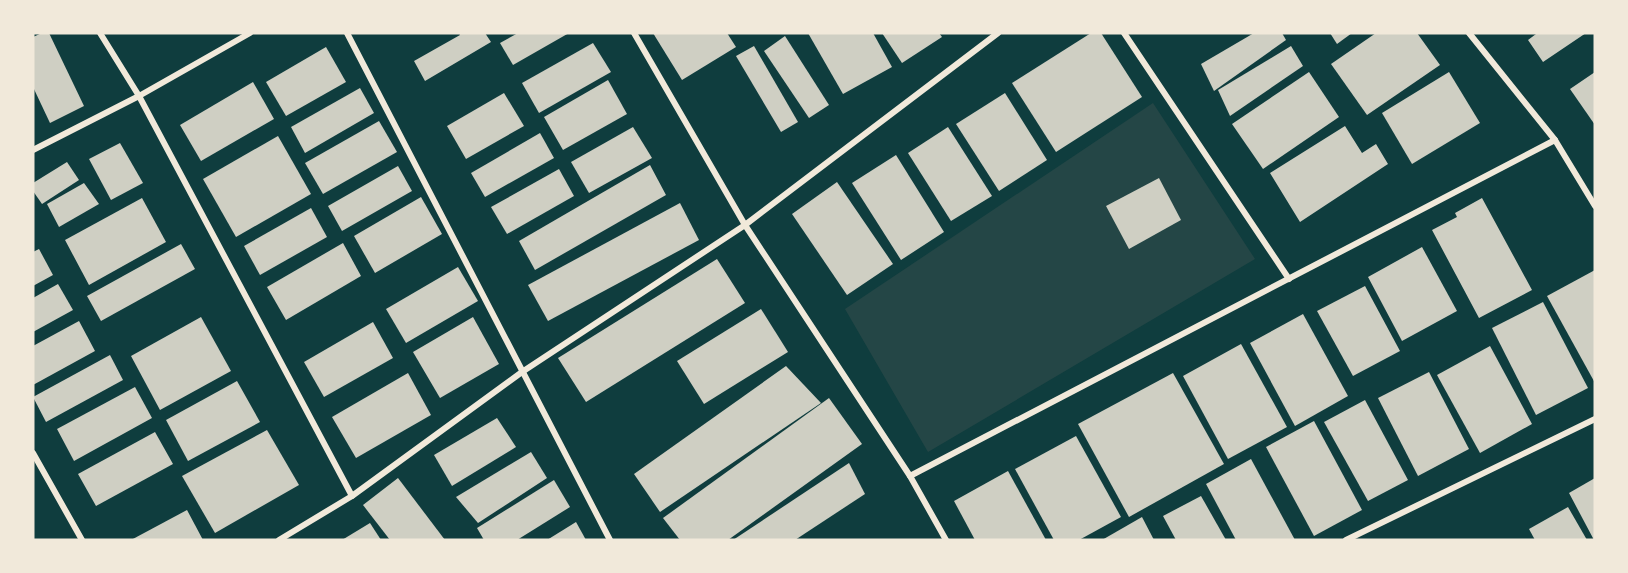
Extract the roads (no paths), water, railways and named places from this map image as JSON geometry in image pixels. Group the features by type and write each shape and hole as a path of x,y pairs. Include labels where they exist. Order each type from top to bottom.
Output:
{"street":[{"path":"100,33 139,96 352,496"},
{"path":"33,150 139,96 250,33"},
{"path":"347,33 610,540"},
{"path":"634,33 745,225 910,476 946,540"},
{"path":"279,540 352,496 522,372 745,225 998,33"},
{"path":"1124,33 1289,279"},
{"path":"1469,33 1555,140 1595,206"},
{"path":"910,476 1555,140"},
{"path":"1346,540 1595,419"},
{"path":"33,453 82,540"}]}
